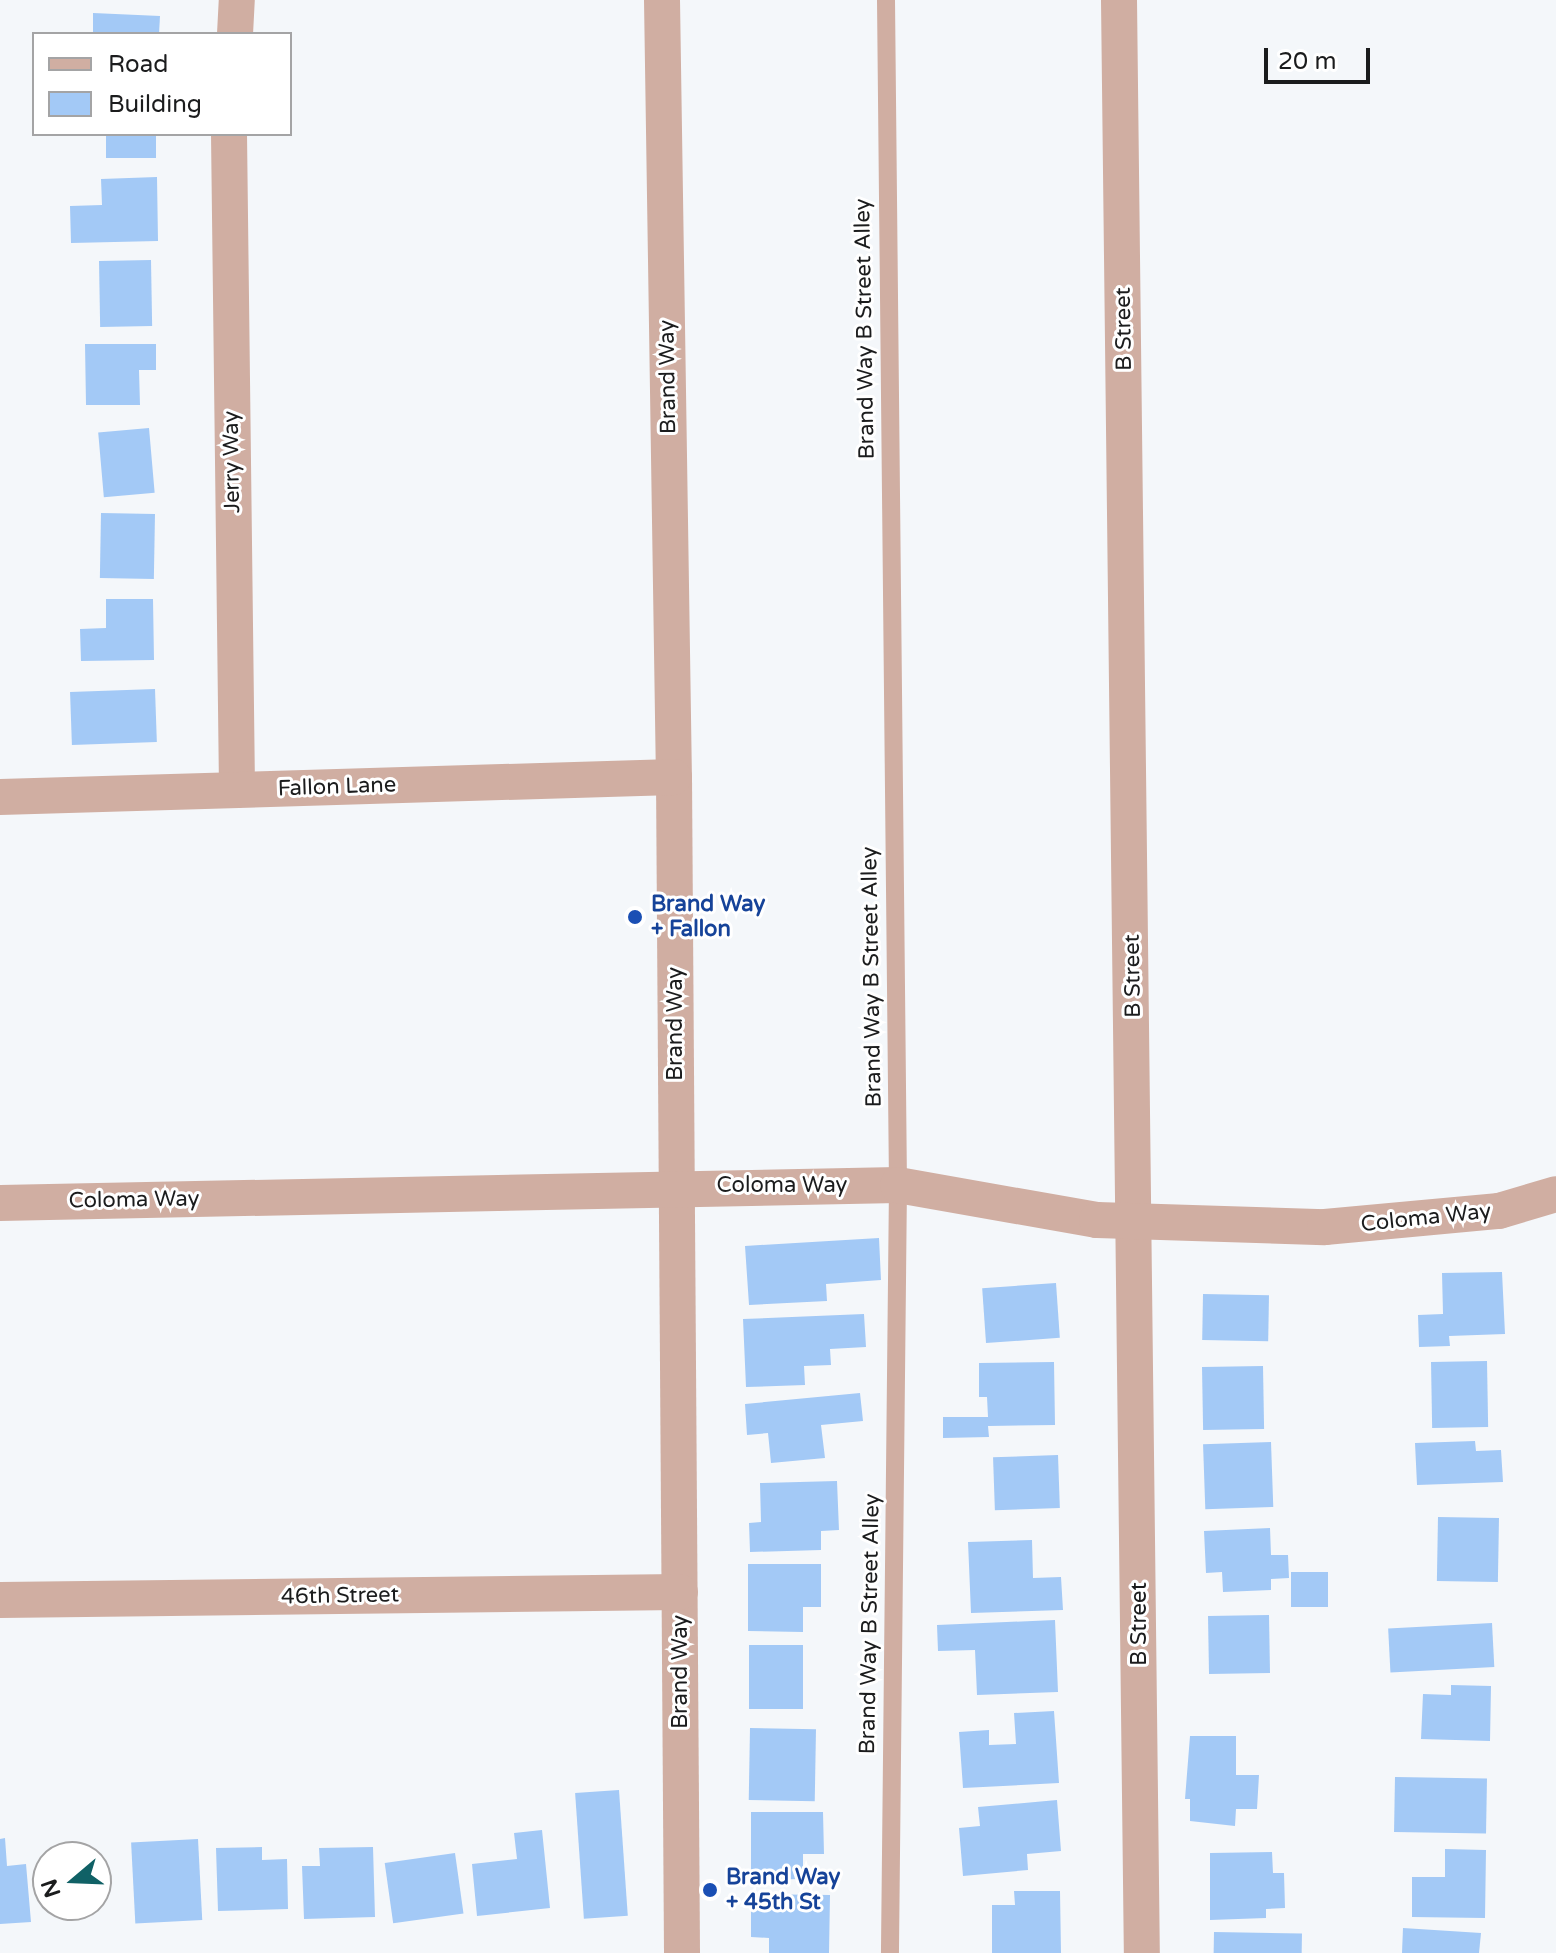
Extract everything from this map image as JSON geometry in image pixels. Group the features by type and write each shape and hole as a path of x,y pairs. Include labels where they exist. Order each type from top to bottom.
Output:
{"street":[{"path":"235,32 237,0"},
{"name":"Brand Way","path":"662,0 674,777 682,1953"},
{"name":"B Street","path":"1119,0 1137,1221 1142,1953"},
{"name":"Jerry Way","path":"229,136 237,790"},
{"name":"Fallon Lane","path":"0,797 674,777"},
{"name":"Coloma Way","path":"0,1203 677,1187 898,1185 954,1191 1041,1213 1137,1221 1395,1224 1499,1211 1556,1194"},
{"name":"46th Street","path":"0,1600 680,1592"}],"lane":[{"name":"Brand Way B Street Alley","path":"886,0 898,1185 890,1953"}],"building":[{"path":"93,13 160,16 159,32 93,32"},
{"path":"106,136 156,136 156,158 106,158"},
{"path":"157,177 158,241 71,243 70,206 102,205 101,179"},
{"path":"151,260 152,326 100,327 99,261"},
{"path":"85,344 156,344 156,370 139,370 140,405 86,405"},
{"path":"149,428 155,493 104,497 98,432"},
{"path":"101,513 155,514 154,579 100,578"},
{"path":"106,599 153,599 154,660 81,661 80,629 106,628"},
{"path":"155,689 157,742 72,745 70,692"},
{"path":"879,1238 881,1280 826,1284 827,1301 749,1305 745,1246"},
{"path":"1502,1272 1505,1334 1449,1336 1450,1346 1419,1347 1418,1315 1443,1314 1442,1273"},
{"path":"1056,1283 1060,1338 986,1343 982,1288"},
{"path":"1203,1294 1269,1295 1268,1341 1202,1340"},
{"path":"864,1314 866,1347 830,1349 831,1365 804,1366 805,1385 746,1387 743,1319"},
{"path":"1487,1361 1488,1427 1432,1428 1431,1362"},
{"path":"1054,1362 1055,1425 988,1426 989,1437 943,1438 943,1417 988,1417 987,1397 979,1397 979,1363"},
{"path":"1263,1366 1264,1429 1203,1430 1202,1367"},
{"path":"860,1393 863,1421 821,1425 825,1458 771,1463 768,1433 747,1435 745,1404"},
{"path":"1475,1441 1476,1451 1501,1450 1503,1482 1417,1485 1415,1443"},
{"path":"1271,1442 1273,1507 1205,1509 1203,1444"},
{"path":"1058,1455 1060,1508 995,1510 993,1457"},
{"path":"837,1481 839,1530 821,1531 821,1550 750,1552 749,1523 761,1522 760,1483"},
{"path":"1438,1517 1499,1518 1498,1582 1437,1581"},
{"path":"1270,1528 1271,1555 1288,1555 1289,1578 1271,1579 1271,1590 1223,1592 1222,1572 1206,1573 1204,1531"},
{"path":"1032,1540 1033,1578 1061,1577 1063,1610 971,1613 968,1542"},
{"path":"748,1564 821,1564 821,1607 803,1607 803,1632 748,1631"},
{"path":"1291,1572 1328,1572 1328,1607 1291,1607"},
{"path":"1269,1615 1270,1673 1209,1674 1208,1616"},
{"path":"1055,1620 1058,1692 977,1695 975,1650 938,1651 937,1625"},
{"path":"1492,1623 1494,1667 1390,1672 1388,1628"},
{"path":"749,1645 803,1645 803,1709 749,1709"},
{"path":"1451,1685 1491,1686 1490,1741 1421,1739 1423,1694 1451,1695"},
{"path":"1054,1711 1059,1783 963,1788 959,1732 989,1730 989,1745 1016,1744 1014,1713"},
{"path":"750,1728 816,1729 815,1801 749,1800"},
{"path":"1190,1736 1236,1736 1236,1775 1259,1775 1257,1809 1236,1809 1235,1826 1190,1821 1190,1799 1185,1799"},
{"path":"1395,1777 1487,1779 1486,1834 1394,1832"},
{"path":"619,1790 628,1916 584,1919 575,1793"},
{"path":"1057,1800 1061,1851 1027,1854 1028,1870 963,1876 959,1828 980,1826 978,1807"},
{"path":"751,1812 823,1812 824,1854 803,1854 803,1879 751,1880"},
{"path":"542,1830 550,1908 477,1916 472,1864 517,1859 514,1833"},
{"path":"5,1838 7,1866 26,1864 31,1922 0,1924 0,1839"},
{"path":"198,1839 202,1920 135,1923 131,1843"},
{"path":"262,1847 262,1860 287,1859 288,1909 218,1911 216,1848"},
{"path":"373,1847 375,1917 304,1919 302,1866 320,1866 319,1848"},
{"path":"1445,1849 1486,1850 1485,1918 1412,1917 1412,1877 1445,1877"},
{"path":"1272,1852 1273,1873 1284,1873 1285,1908 1266,1909 1266,1918 1210,1920 1210,1853"},
{"path":"455,1853 463,1913 393,1923 385,1863"},
{"path":"1014,1891 1060,1891 1061,1953 992,1953 992,1905 1015,1905"},
{"path":"751,1894 830,1895 829,1953 769,1953 769,1938 751,1937"},
{"path":"1403,1928 1481,1933 1479,1953 1402,1953"},
{"path":"1214,1932 1302,1934 1302,1953 1214,1953"}],"place":[{"name":"Brand Way + Fallon","path":"635,917"},
{"name":"Brand Way + 45th St","path":"710,1890"}]}
